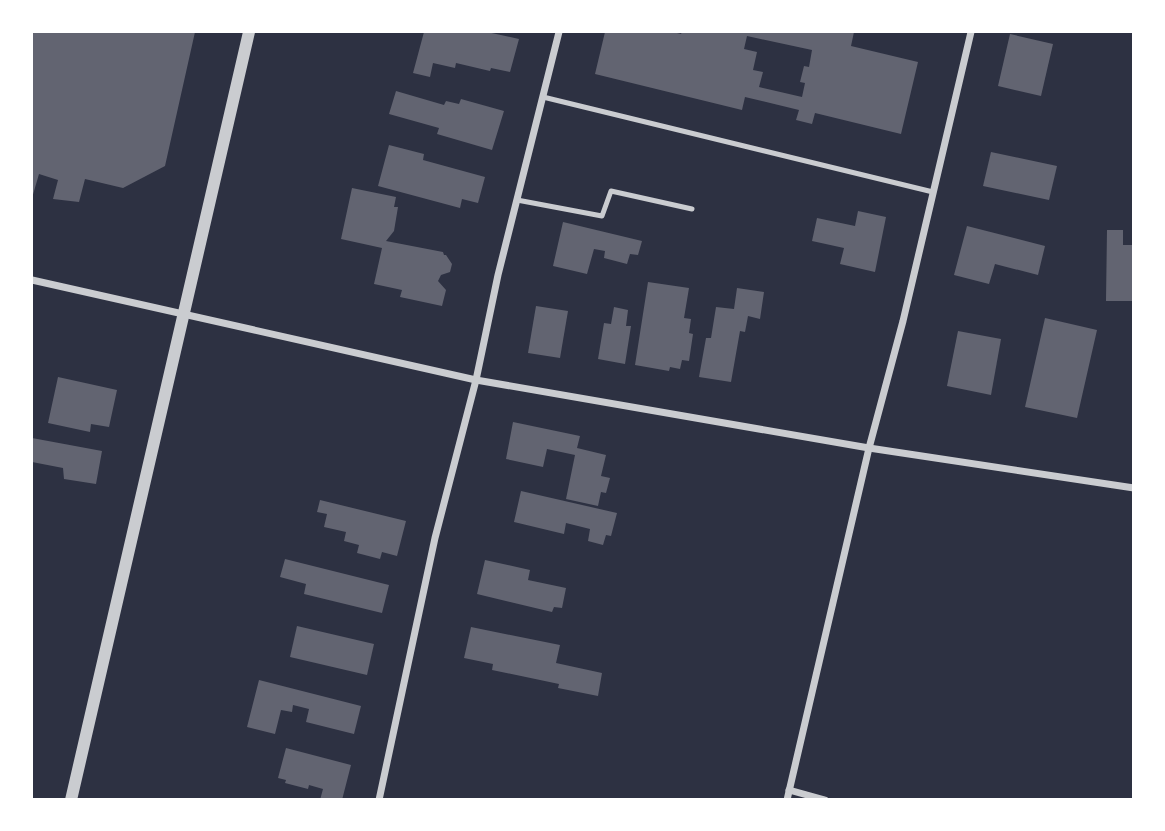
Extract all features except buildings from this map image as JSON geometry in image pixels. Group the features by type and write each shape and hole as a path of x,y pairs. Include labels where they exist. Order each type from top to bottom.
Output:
{"street":[{"path":"71,800 249,32"},
{"path":"379,800 435,538 476,380 498,275 559,32"},
{"path":"787,800 869,448 903,321 971,32"},
{"path":"32,280 476,380 869,448 1133,488"},
{"path":"789,790 825,800"}],"lane":[{"path":"543,97 933,191"},
{"path":"517,200 603,216 611,191 692,209"}]}
